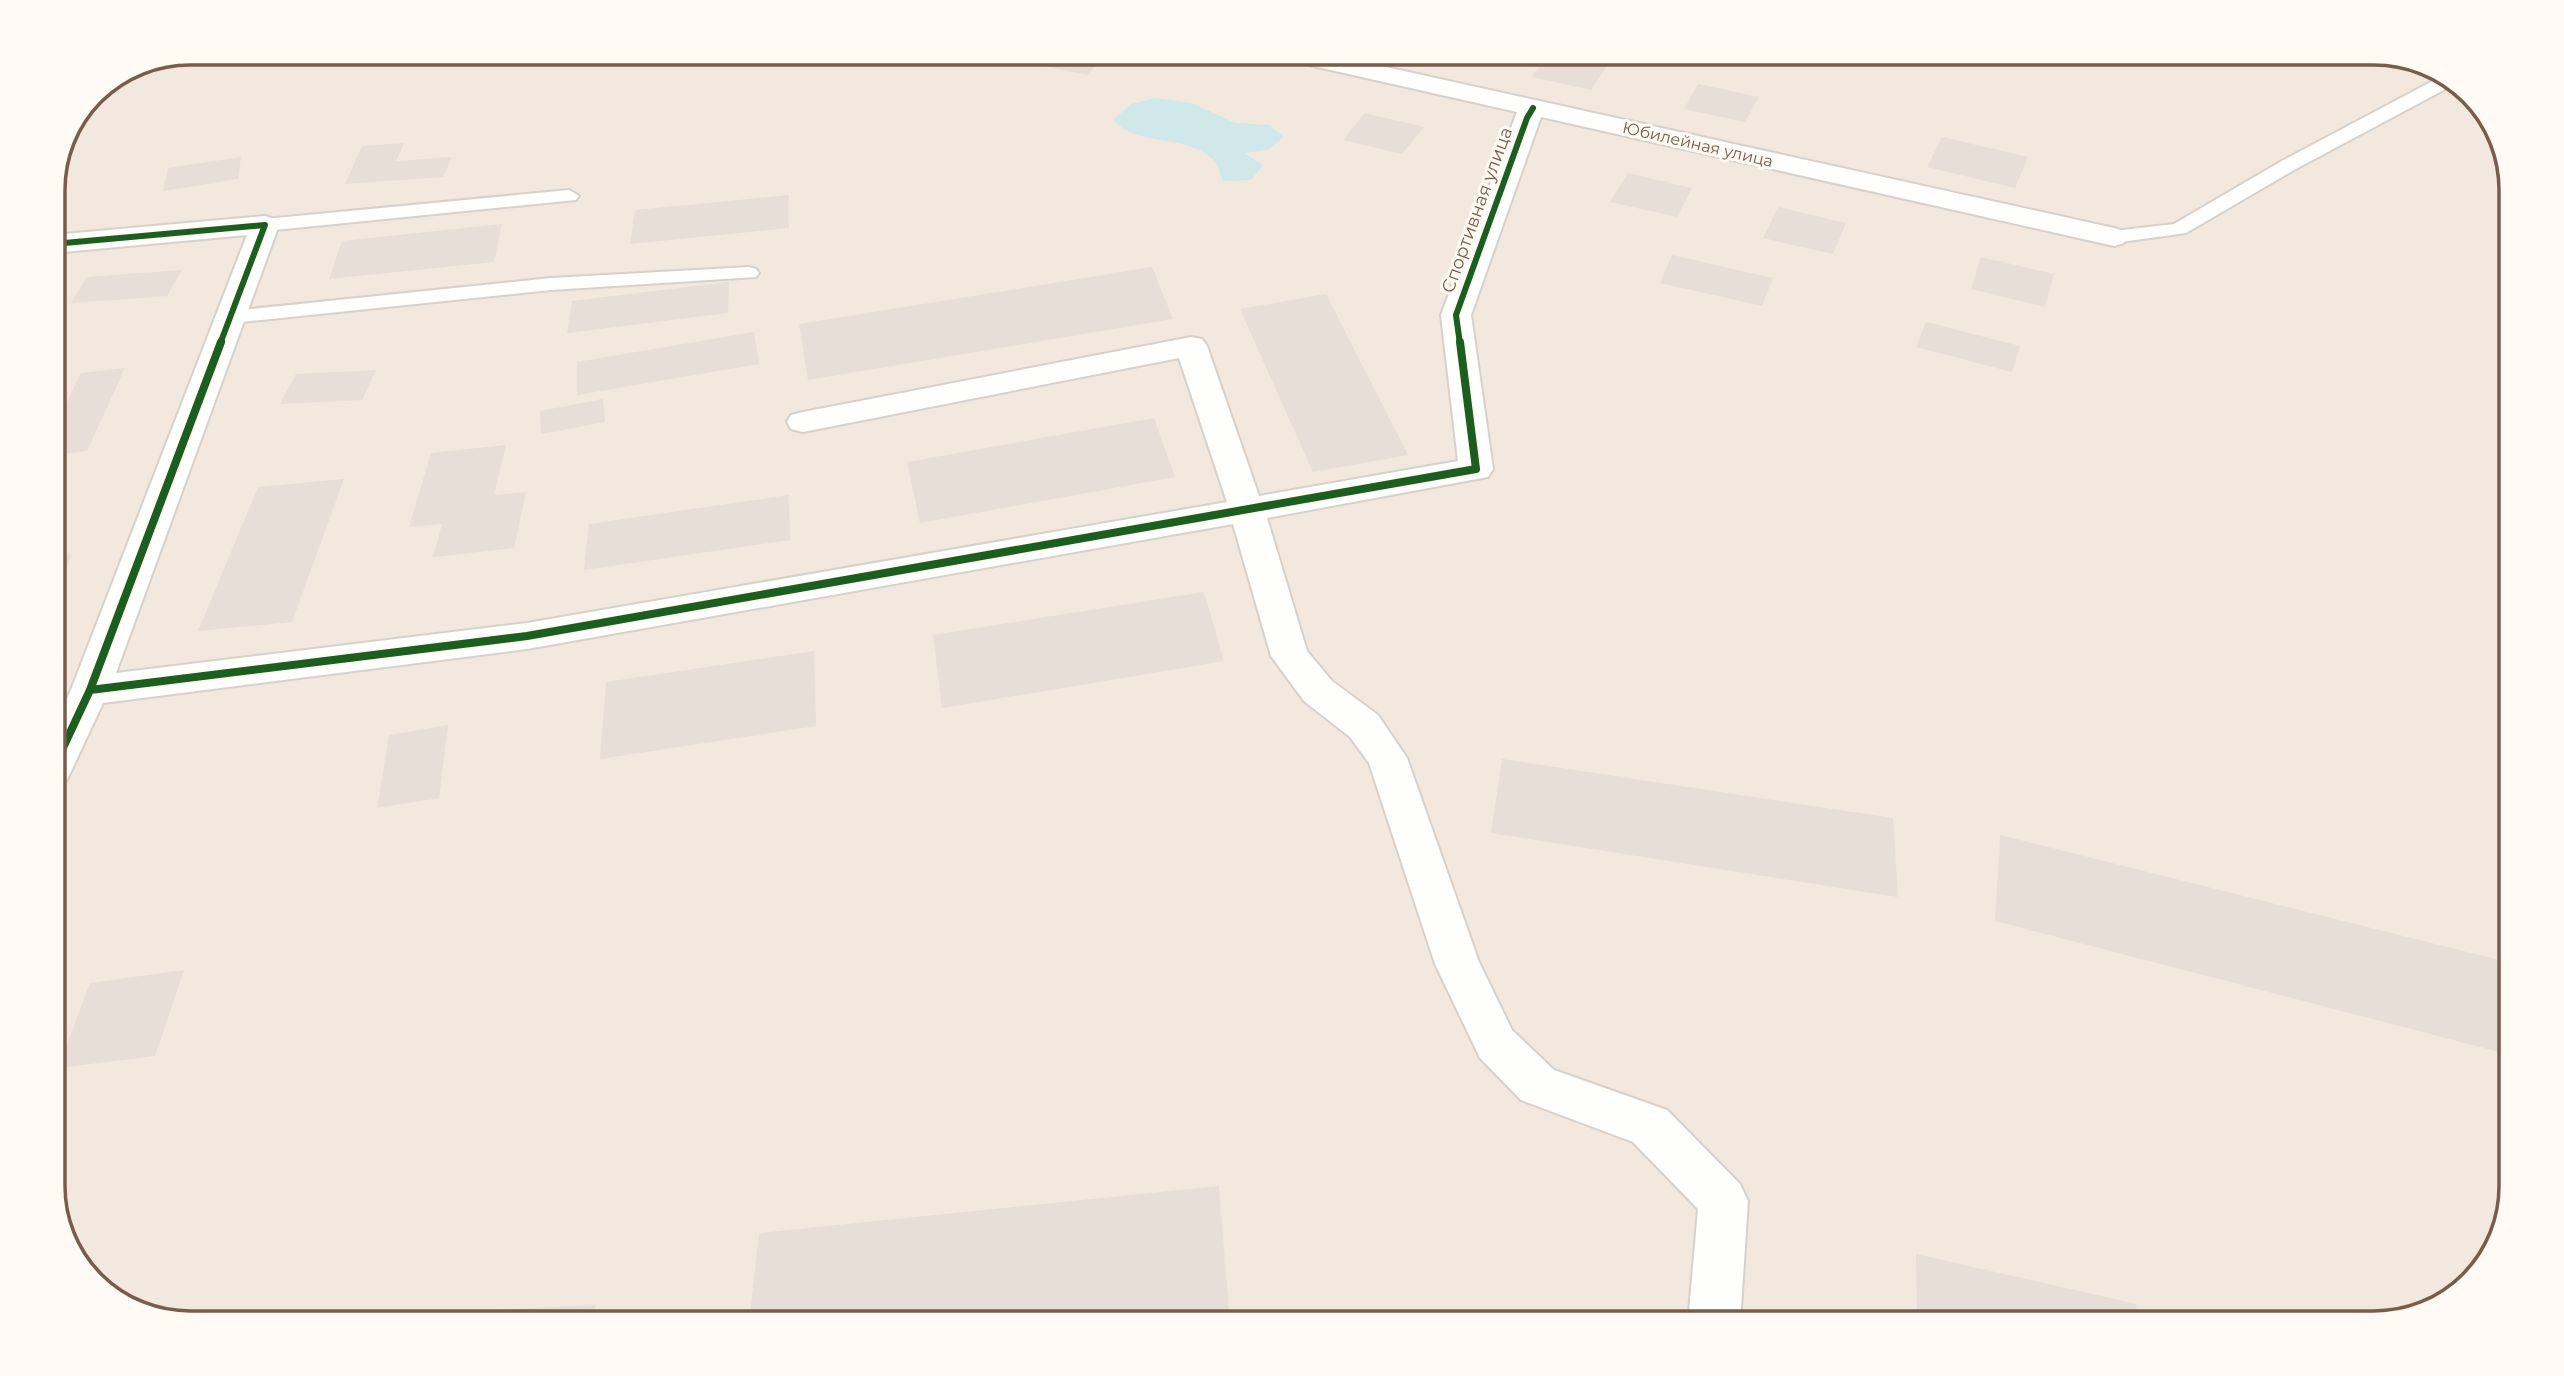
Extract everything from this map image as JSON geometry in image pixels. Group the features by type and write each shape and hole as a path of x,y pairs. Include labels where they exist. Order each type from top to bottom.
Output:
{"street":[{"name":"Юбилейная улица","path":"1340,65 2114,237"},
{"name":"Спортивная улица","path":"1247,510 1476,469 1456,315 1527,118 1533,108"},
{"path":"65,243 265,225 90,690 65,743"},
{"path":"803,422 1191,346 1247,510 1290,656 1318,691 1364,726 1387,758 1457,964 1496,1044 1538,1085 1650,1126 1723,1201 1715,1311"},
{"path":"90,690 527,636 1247,510"}],"lane":[{"path":"2114,237 2179,229 2287,166 2441,84"},
{"path":"265,225 569,196"},
{"path":"231,317 551,284 749,272"}],"shaded area":[{"path":"181,65 2375,65 2407,69 2430,78 2457,96 2478,120 2493,149 2499,181 2499,1195 2493,1227 2486,1242 2468,1269 2444,1290 2407,1307 2375,1311 181,1311 149,1305 134,1298 107,1280 86,1256 71,1227 65,1195 65,181 74,142 101,101 127,81 149,71"}],"water":[{"path":"1156,98 1192,103 1235,123 1270,125 1284,137 1267,150 1244,153 1263,165 1251,180 1223,181 1216,163 1203,152 1191,146 1136,135 1113,120 1131,104"}],"building":[{"path":"1038,65 1097,65 1087,75"},
{"path":"1541,65 1607,66 1591,90 1532,77"},
{"path":"1698,84 1759,97 1745,122 1684,109"},
{"path":"1365,113 1424,127 1402,154 1343,140"},
{"path":"1942,137 2028,157 2015,188 1927,167"},
{"path":"404,143 396,161 452,157 443,177 345,184 362,146"},
{"path":"241,157 238,179 163,191 168,168"},
{"path":"1628,173 1692,188 1677,217 1610,202"},
{"path":"789,195 789,228 630,244 635,210"},
{"path":"1778,207 1846,223 1833,254 1763,238"},
{"path":"502,224 494,262 329,279 342,241"},
{"path":"1672,255 1773,278 1762,306 1660,283"},
{"path":"1981,257 2054,274 2045,307 1971,289"},
{"path":"1152,267 1173,319 808,380 799,324"},
{"path":"182,270 167,296 71,303 87,277"},
{"path":"729,282 728,313 567,333 572,301"},
{"path":"1326,294 1408,455 1313,472 1240,309"},
{"path":"1926,322 2020,346 2012,372 1916,347"},
{"path":"754,332 759,364 577,395 577,362"},
{"path":"125,368 87,451 65,454 65,406 81,373"},
{"path":"376,370 362,400 280,404 296,374"},
{"path":"603,399 605,422 541,434 540,411"},
{"path":"1154,418 1175,477 920,523 907,462"},
{"path":"506,445 494,495 526,492 514,548 433,557 442,524 409,527 431,453"},
{"path":"344,479 292,622 198,631 258,487"},
{"path":"789,495 790,540 584,570 589,524"},
{"path":"72,554 65,571 65,555"},
{"path":"1204,592 1224,661 942,708 933,635"},
{"path":"814,651 816,726 600,759 606,682"},
{"path":"448,725 439,798 377,808 389,735"},
{"path":"1502,759 1893,818 1898,897 1491,833"},
{"path":"2000,835 2499,960 2499,1052 1995,921"},
{"path":"184,970 155,1056 65,1067 65,1049 90,983"},
{"path":"1219,1186 1229,1311 750,1311 759,1233"},
{"path":"1916,1254 2136,1304 2137,1311 1917,1311"},
{"path":"596,1305 595,1311 477,1311"}],"cycle path":[{"path":"90,690 527,636 1476,469 1456,315 1527,118 1533,108"},
{"path":"65,243 265,225 90,690 65,743"}]}
